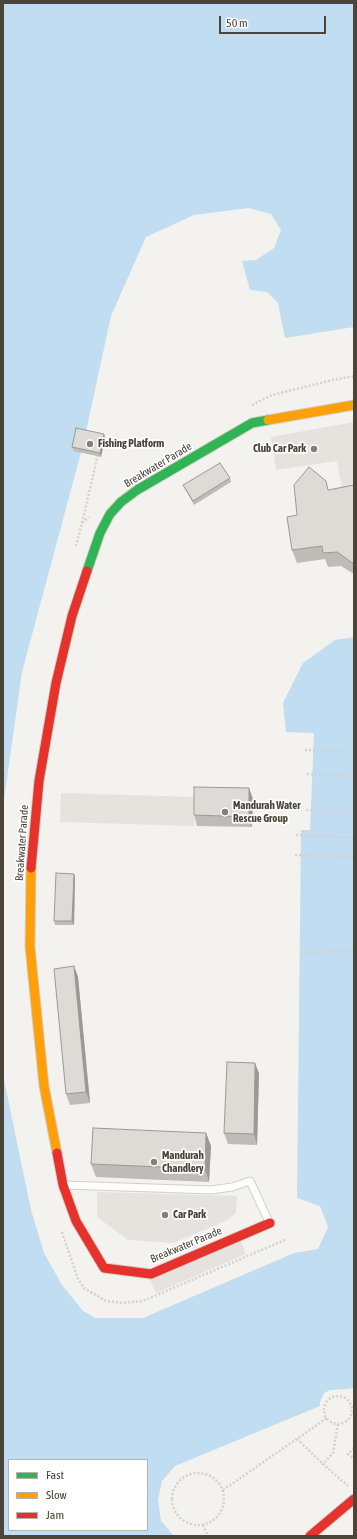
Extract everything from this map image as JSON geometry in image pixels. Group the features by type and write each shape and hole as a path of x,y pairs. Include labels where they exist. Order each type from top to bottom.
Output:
{"street":[{"name":"Breakwater Parade","path":"270,1223 151,1274 104,1268 76,1221 63,1185 44,1086 30,947 31,866 38,781 56,684 72,616 100,533 110,514 121,502 137,490 252,423 354,405"},
{"path":"310,1536 354,1499"}],"lane":[{"path":"63,1185 211,1190 232,1187 250,1181 270,1223"}],"path":[{"path":"246,408 272,395 354,376"},
{"path":"74,553 99,447"},
{"path":"82,523 93,512"},
{"path":"305,750 354,752"},
{"path":"306,774 354,776"},
{"path":"306,810 354,811"},
{"path":"296,835 354,838"},
{"path":"295,855 354,857"},
{"path":"300,955 354,949"},
{"path":"61,1228 78,1278 84,1288 106,1301 121,1303 143,1301 287,1239"},
{"path":"338,1396 345,1398 350,1403 353,1411 345,1422 338,1424 331,1422 327,1418 325,1411 326,1404 331,1399 338,1396"},
{"path":"223,1490 327,1418"},
{"path":"323,1464 332,1453 338,1424"},
{"path":"297,1439 349,1487"},
{"path":"354,1448 348,1454 354,1459"},
{"path":"193,1473 202,1473 211,1476 218,1482 223,1490 223,1508 218,1516 212,1521 203,1525 194,1525 185,1522 173,1509 171,1500 172,1490 177,1482 184,1476 193,1473"},
{"path":"203,1525 208,1536"}],"shaded area":[{"name":"Club Car Park","path":"354,422 354,493 343,495 337,461 276,470 271,437"},
{"path":"61,793 194,797 194,826 60,822"},
{"name":"Car Park","path":"97,1192 237,1196 236,1213 226,1221 173,1243 128,1240 97,1217"},
{"path":"240,1238 246,1254 156,1293 149,1277"}],"water":[{"path":"3,3 354,3 354,327 285,338 278,303 267,292 250,290 242,261 256,260 274,248 281,230 271,214 249,208 194,215 146,237 111,316 83,445 22,672 3,807"},
{"path":"354,637 354,1388 330,1390 324,1393 320,1406 175,1466 162,1481 158,1500 161,1521 174,1536 3,1536 3,1075 31,1210 44,1253 62,1285 83,1311 95,1318 143,1318 294,1253 318,1249 328,1227 320,1206 297,1198 301,830 310,830 314,733 286,732 283,703 303,663 335,640"}],"building":[{"name":"Fishing Platform","path":"76,428 104,434 100,453 72,447"},
{"path":"220,463 230,478 193,501 183,485"},
{"path":"309,467 326,481 328,490 354,485 354,564 337,552 323,553 322,546 292,550 287,517 297,515 294,485"},
{"path":"194,787 249,788 249,817 194,815"},
{"path":"56,873 74,874 72,921 54,921"},
{"path":"74,966 86,1092 66,1094 54,969"},
{"path":"227,1062 255,1063 254,1134 224,1133"},
{"name":"Mandurah Chandlery","path":"93,1128 206,1133 205,1169 91,1164"}],"traffic: fast":[{"path":"87,571 100,533 110,514 121,502 137,490 252,423 268,420"}],"traffic: slow":[{"path":"268,420 354,405"},
{"path":"31,868 30,947 44,1086 57,1153"}],"traffic: jam":[{"path":"31,868 39,781 56,683 72,616 87,571"},
{"path":"57,1153 63,1185 76,1221 104,1268 151,1274 270,1223"},
{"path":"310,1536 354,1499"}],"place":[{"name":"Fishing Platform","path":"90,444"},
{"name":"Club Car Park","path":"314,449"},
{"name":"Mandurah Water Rescue Group","path":"225,812"},
{"name":"Mandurah Chandlery","path":"154,1162"},
{"name":"Car Park","path":"165,1215"}]}
